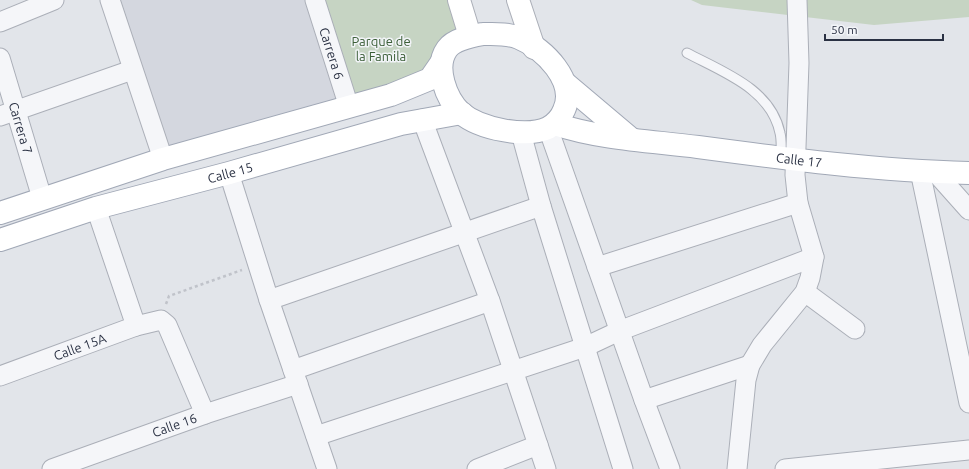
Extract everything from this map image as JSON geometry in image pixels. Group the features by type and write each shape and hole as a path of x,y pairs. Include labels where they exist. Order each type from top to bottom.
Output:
{"main road":[{"path":"459,0 470,36"},
{"path":"518,0 534,48"},
{"path":"0,213 163,159 391,96 424,82 435,74 441,64 447,48 470,36 483,34 501,34 519,38 534,48 554,66 566,84 630,138"},
{"path":"441,64 442,77 448,94 462,113 498,129 521,133 551,126 562,115 568,96 566,84"},
{"name":"Calle 15","path":"0,240 96,208 229,173 401,124 462,113"},
{"name":"Calle 17","path":"551,126 788,159 928,172 969,173"}],"street":[{"path":"0,22 54,0"},
{"path":"110,0 132,70 163,159"},
{"name":"Carrera 6","path":"315,0 349,107"},
{"path":"737,469 746,380 750,365 762,345 805,292 810,278 814,257 798,203 788,159 799,63 797,0"},
{"name":"Carrera 7","path":"0,58 8,113 42,198"},
{"path":"8,113 132,70"},
{"path":"422,120 465,231 490,301 546,469"},
{"path":"551,126 619,331 670,469"},
{"path":"521,133 541,206 623,469"},
{"path":"928,172 969,210"},
{"path":"928,172 969,403"},
{"path":"229,173 269,300 327,469"},
{"path":"597,267 798,203"},
{"path":"269,300 541,206"},
{"path":"96,208 136,326"},
{"path":"316,436 514,372 585,347 619,331 814,257"},
{"path":"805,292 855,329"},
{"name":"Calle 16","path":"52,469 204,414 490,301"},
{"name":"Calle 15A","path":"0,376 136,326 152,321 164,323"},
{"path":"164,323 204,414"},
{"path":"644,400 750,365"},
{"path":"477,469 538,445"},
{"path":"785,469 969,450"}],"lane":[{"path":"687,53 749,87 764,100 774,116 788,159"}],"path":[{"path":"164,323 169,296 258,264"}],"shaded area":[{"path":"110,0 315,0 349,107 163,159"}],"green space":[{"name":"Parque de la Famila","path":"315,0 459,0 470,36 441,63 349,107"},
{"path":"691,0 969,0 969,17 874,25 702,5"}]}
